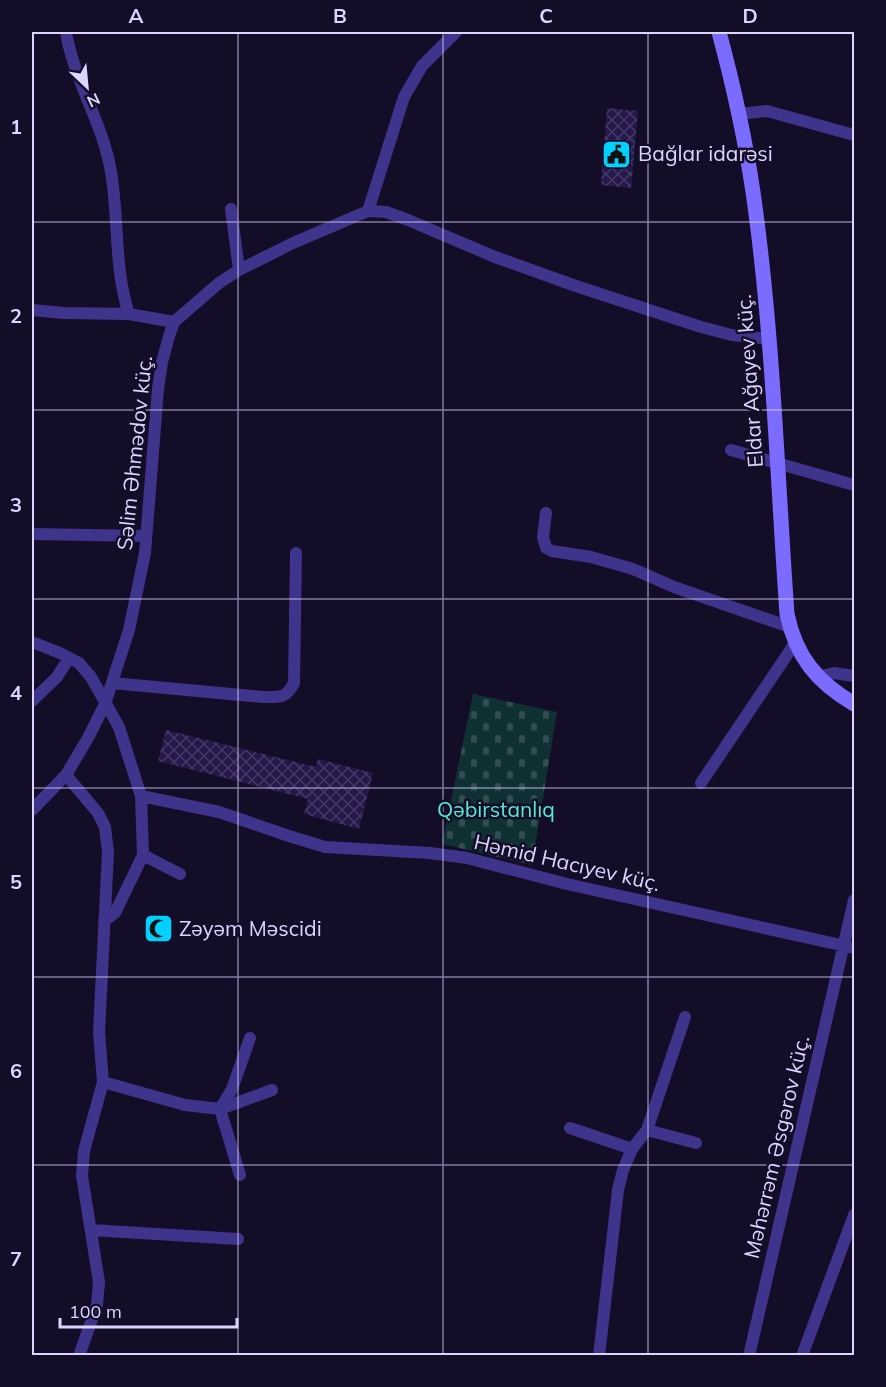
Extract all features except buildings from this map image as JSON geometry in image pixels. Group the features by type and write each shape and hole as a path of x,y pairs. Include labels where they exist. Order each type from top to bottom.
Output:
{"main road":[{"name":"Eldar Ağayev küç.","path":"719,32 739,114 763,274 787,614 795,643 817,677 855,704"}],"street":[{"path":"66,32 75,70 106,150 111,172 122,285 129,314"},
{"path":"369,211 404,98 422,66 456,32"},
{"path":"739,114 767,111 855,135"},
{"path":"231,209 238,270"},
{"path":"32,310 129,314 174,322 219,283 238,270 293,243 369,211 386,213 408,220 495,257 701,327 732,335 768,339"},
{"name":"Səlim Əhmədov küç.","path":"32,810 66,775 88,738 105,704 135,607 146,536 159,380 174,322"},
{"path":"731,450 855,485"},
{"path":"546,513 543,537 546,548 552,551 591,557 633,569 790,627"},
{"path":"32,534 146,536"},
{"path":"112,683 280,698 290,693 294,683 296,553"},
{"path":"32,642 78,663 92,677 119,727 141,796 143,855 115,913 104,921"},
{"path":"701,783 795,643"},
{"path":"32,701 57,677 69,658"},
{"path":"817,677 834,673 855,676"},
{"path":"66,775 98,813 105,827 108,852 99,1032 103,1082 84,1151 82,1176 99,1282 97,1305 79,1356"},
{"name":"Həmid Hacıyev küç.","path":"141,796 219,812 325,847 430,853 466,858 567,884 849,947"},
{"path":"143,855 180,874"},
{"name":"Məhərrəm Əsgərov küç.","path":"749,1356 849,947 855,900"},
{"path":"599,1356 618,1190 623,1170 632,1149 647,1130 685,1017"},
{"path":"240,1175 220,1109 232,1089 250,1038"},
{"path":"103,1082 185,1106 220,1109 272,1090"},
{"path":"570,1128 632,1149"},
{"path":"647,1130 696,1143"},
{"path":"802,1356 855,1215"},
{"path":"91,1230 238,1239"}],"green space":[{"name":"Qəbirstanlıq","path":"473,694 557,712 532,865 442,844"}],"place":[{"name":"Bağlar idarəsi","path":"617,154"},
{"name":"Zəyəm Məscidi","path":"158,929"}]}
